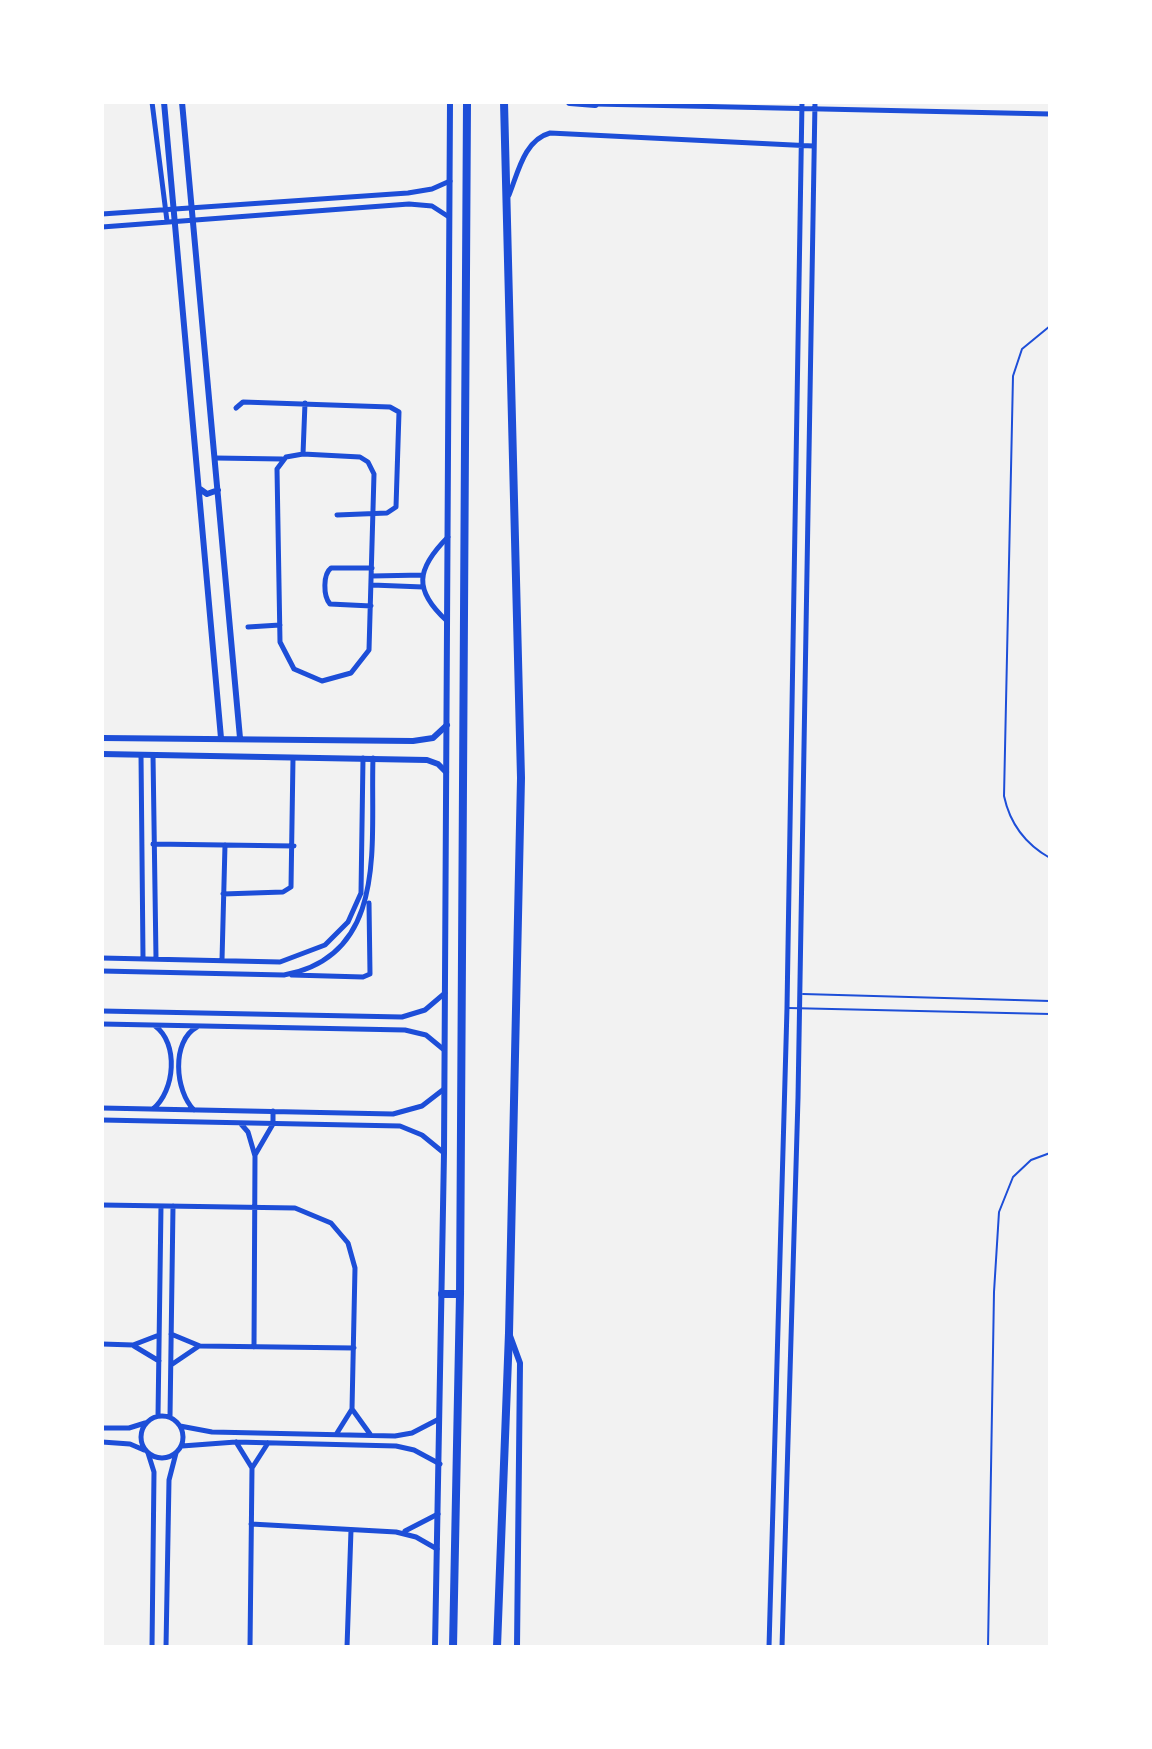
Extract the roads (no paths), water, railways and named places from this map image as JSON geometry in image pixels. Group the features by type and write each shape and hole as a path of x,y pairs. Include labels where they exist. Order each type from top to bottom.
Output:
{"highway":[{"path":"453,1647 460,1294 467,102"},
{"path":"497,1647 509,1333 521,697 504,102"},
{"path":"570,102 595,104"},
{"path":"442,1294 460,1294"}],"street":[{"path":"152,102 165,208 171,221"},
{"path":"164,102 174,207 171,221 200,489 221,738"},
{"path":"182,102 240,738"},
{"path":"435,1647 445,1088 450,102"},
{"path":"769,1647 787,1008 802,102"},
{"path":"782,1647 815,102"},
{"path":"595,104 1050,114"},
{"path":"506,204 529,147 545,134 814,146"},
{"path":"102,214 408,193 432,189 450,181"},
{"path":"408,193 409,204"},
{"path":"102,227 409,204 432,206 451,219"},
{"path":"236,408 243,402 305,403 390,407 399,412 396,505 390,512 337,515"},
{"path":"303,454 305,403"},
{"path":"215,458 283,459 303,454 355,456 368,462 374,474 375,513 371,642 366,657 357,669 337,680 314,680 294,669 282,650 277,469 283,459"},
{"path":"200,489 210,494 218,490"},
{"path":"795,506 808,506"},
{"path":"202,521 210,516 220,520"},
{"path":"447,621 430,603 423,587 423,575 428,558 448,536"},
{"path":"371,606 330,604 326,597 326,574 331,568 372,568"},
{"path":"372,576 423,575"},
{"path":"372,585 423,587"},
{"path":"248,627 280,625"},
{"path":"102,738 413,741 433,738 447,725"},
{"path":"411,760 416,751 413,741"},
{"path":"102,754 433,761 446,773"},
{"path":"141,755 143,957"},
{"path":"153,755 156,958"},
{"path":"223,894 288,890 294,882 293,758"},
{"path":"102,958 296,959 325,945 348,922 361,893 363,758"},
{"path":"102,971 363,977 370,974 368,894 373,758"},
{"path":"153,844 294,846"},
{"path":"222,960 225,845"},
{"path":"284,975 310,968 334,953 360,921 368,894"},
{"path":"788,900 800,900"},
{"path":"102,1011 402,1017 425,1010 445,993"},
{"path":"102,1024 416,1031 443,1049"},
{"path":"153,1109 170,1086 170,1045 164,1033 154,1025"},
{"path":"194,1110 180,1087 181,1045 187,1033 198,1026"},
{"path":"102,1108 401,1114 432,1101 445,1088"},
{"path":"255,1156 273,1124 273,1111"},
{"path":"102,1120 400,1126 422,1135 444,1153"},
{"path":"240,1123 248,1132 255,1156 254,1347"},
{"path":"102,1205 255,1207 308,1211 325,1219 340,1233 355,1268 354,1348 352,1409 337,1433"},
{"path":"158,1416 161,1206"},
{"path":"170,1417 173,1206"},
{"path":"509,1333 520,1363 517,1647"},
{"path":"171,1334 200,1346 354,1348"},
{"path":"102,1344 133,1345 159,1335"},
{"path":"133,1345 159,1361"},
{"path":"170,1366 200,1346"},
{"path":"352,1409 371,1434"},
{"path":"102,1428 129,1428 158,1416 170,1417 180,1426 212,1432 412,1433 440,1419"},
{"path":"146,1422 141,1433 154,1480 152,1647"},
{"path":"180,1426 182,1446"},
{"path":"102,1442 130,1444 159,1458 176,1453"},
{"path":"167,1646 169,1480 176,1453 182,1446 236,1442 406,1447 440,1464"},
{"path":"236,1442 252,1468"},
{"path":"250,1647 252,1468 268,1443"},
{"path":"396,1532 417,1527 438,1514"},
{"path":"251,1524 396,1532 416,1537 437,1549"},
{"path":"347,1647 351,1530"}],"lane":[{"path":"1050,326 1022,349 1013,376 1004,796 1011,819 1033,847 1050,858"},
{"path":"787,994 1050,1001"},
{"path":"787,1008 1050,1014"},
{"path":"988,1647 1001,1203 1013,1177 1031,1160 1050,1153"}]}
